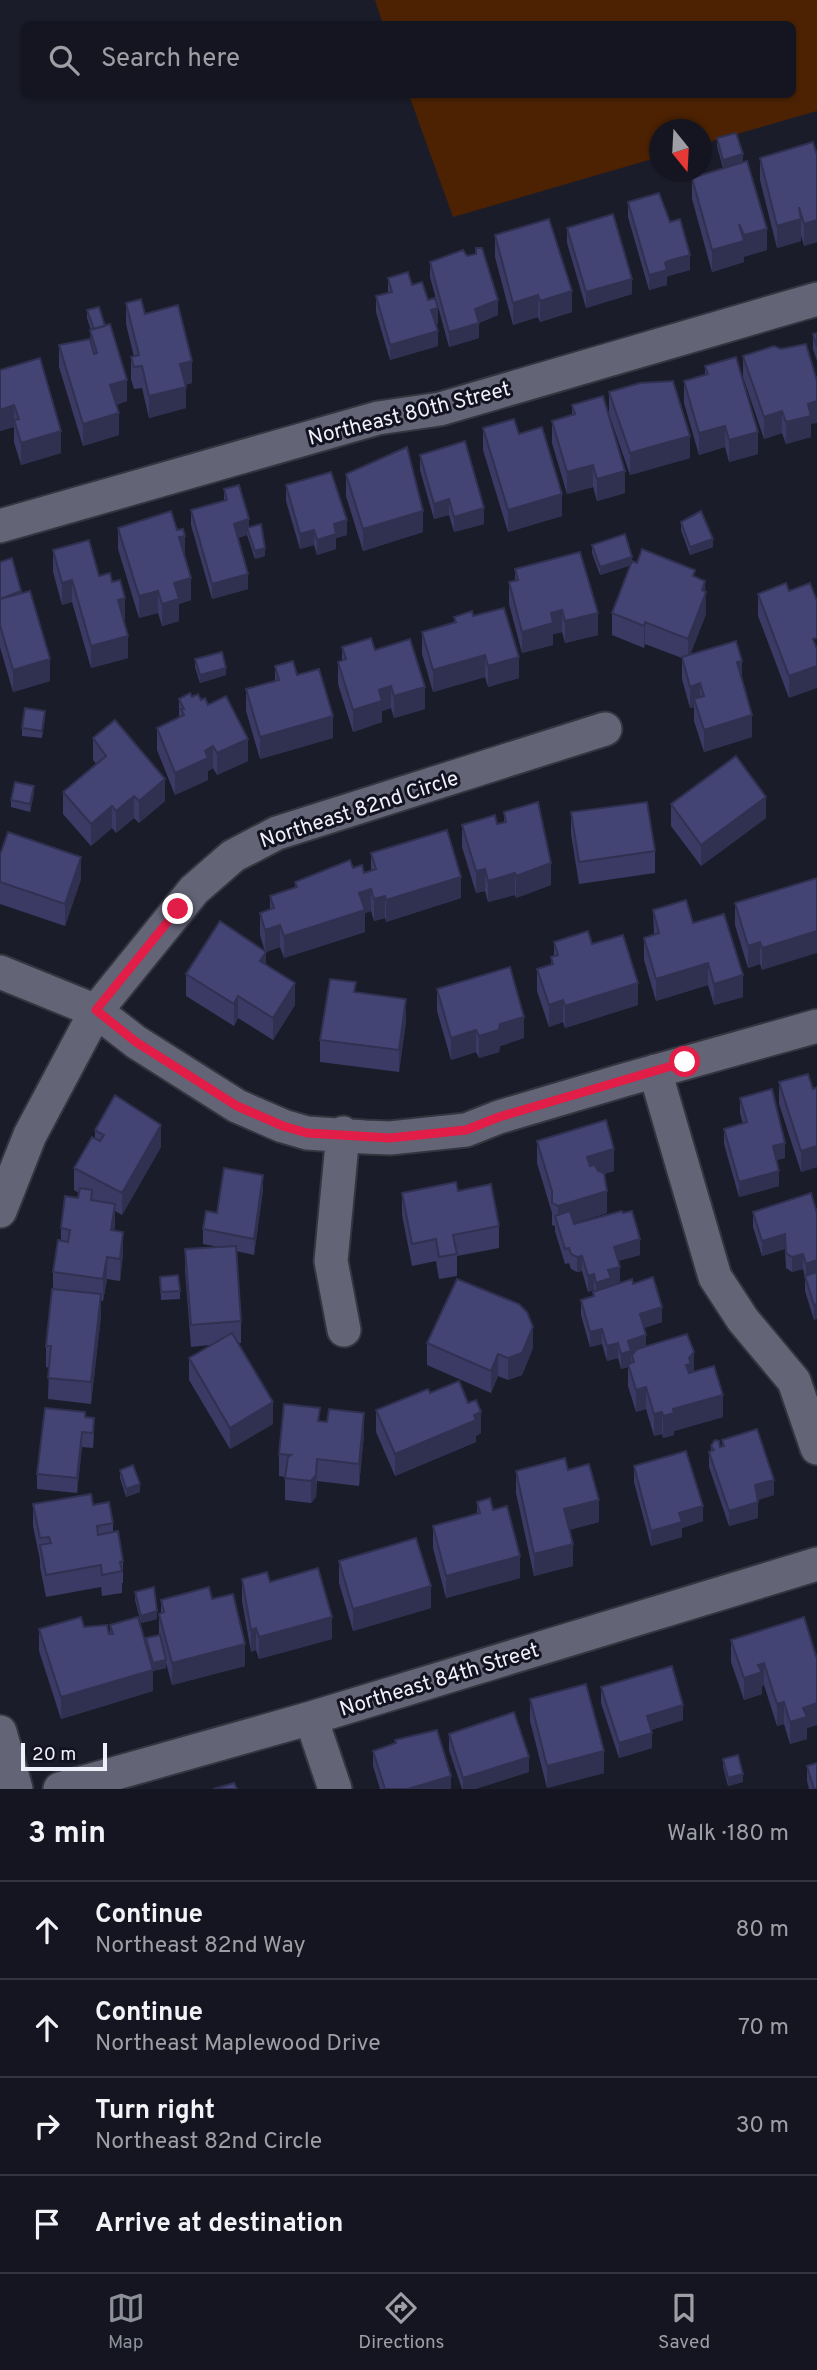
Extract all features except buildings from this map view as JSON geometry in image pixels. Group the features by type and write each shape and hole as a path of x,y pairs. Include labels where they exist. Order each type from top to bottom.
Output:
{"street":[{"name":"Northeast 80th Street","path":"0,526 378,418 440,409 817,299"},
{"name":"Northeast 82nd Circle","path":"0,1211 30,1135 96,1010 194,890 213,871 254,843 277,833 605,729"},
{"path":"0,972 96,1010 136,1042 237,1106 283,1126 307,1133 413,1137 466,1130 499,1117 817,1026"},
{"path":"655,1071 715,1277 743,1320 794,1381 817,1448"},
{"path":"344,1330 331,1261 354,1135"},
{"name":"Northeast 84th Street","path":"60,1789 311,1718 817,1564"},
{"path":"311,1718 335,1789"},
{"path":"0,1732 16,1789"}],"shaded area":[{"path":"375,0 817,0 817,111 712,141 712,119 649,119 649,160 453,217 410,98 796,98 796,21 382,21"}],"route":[{"path":"178,909 96,1010 136,1042 213,1092 237,1106 283,1126 307,1133 343,1133 390,1138 466,1130 499,1117 685,1062"}]}
